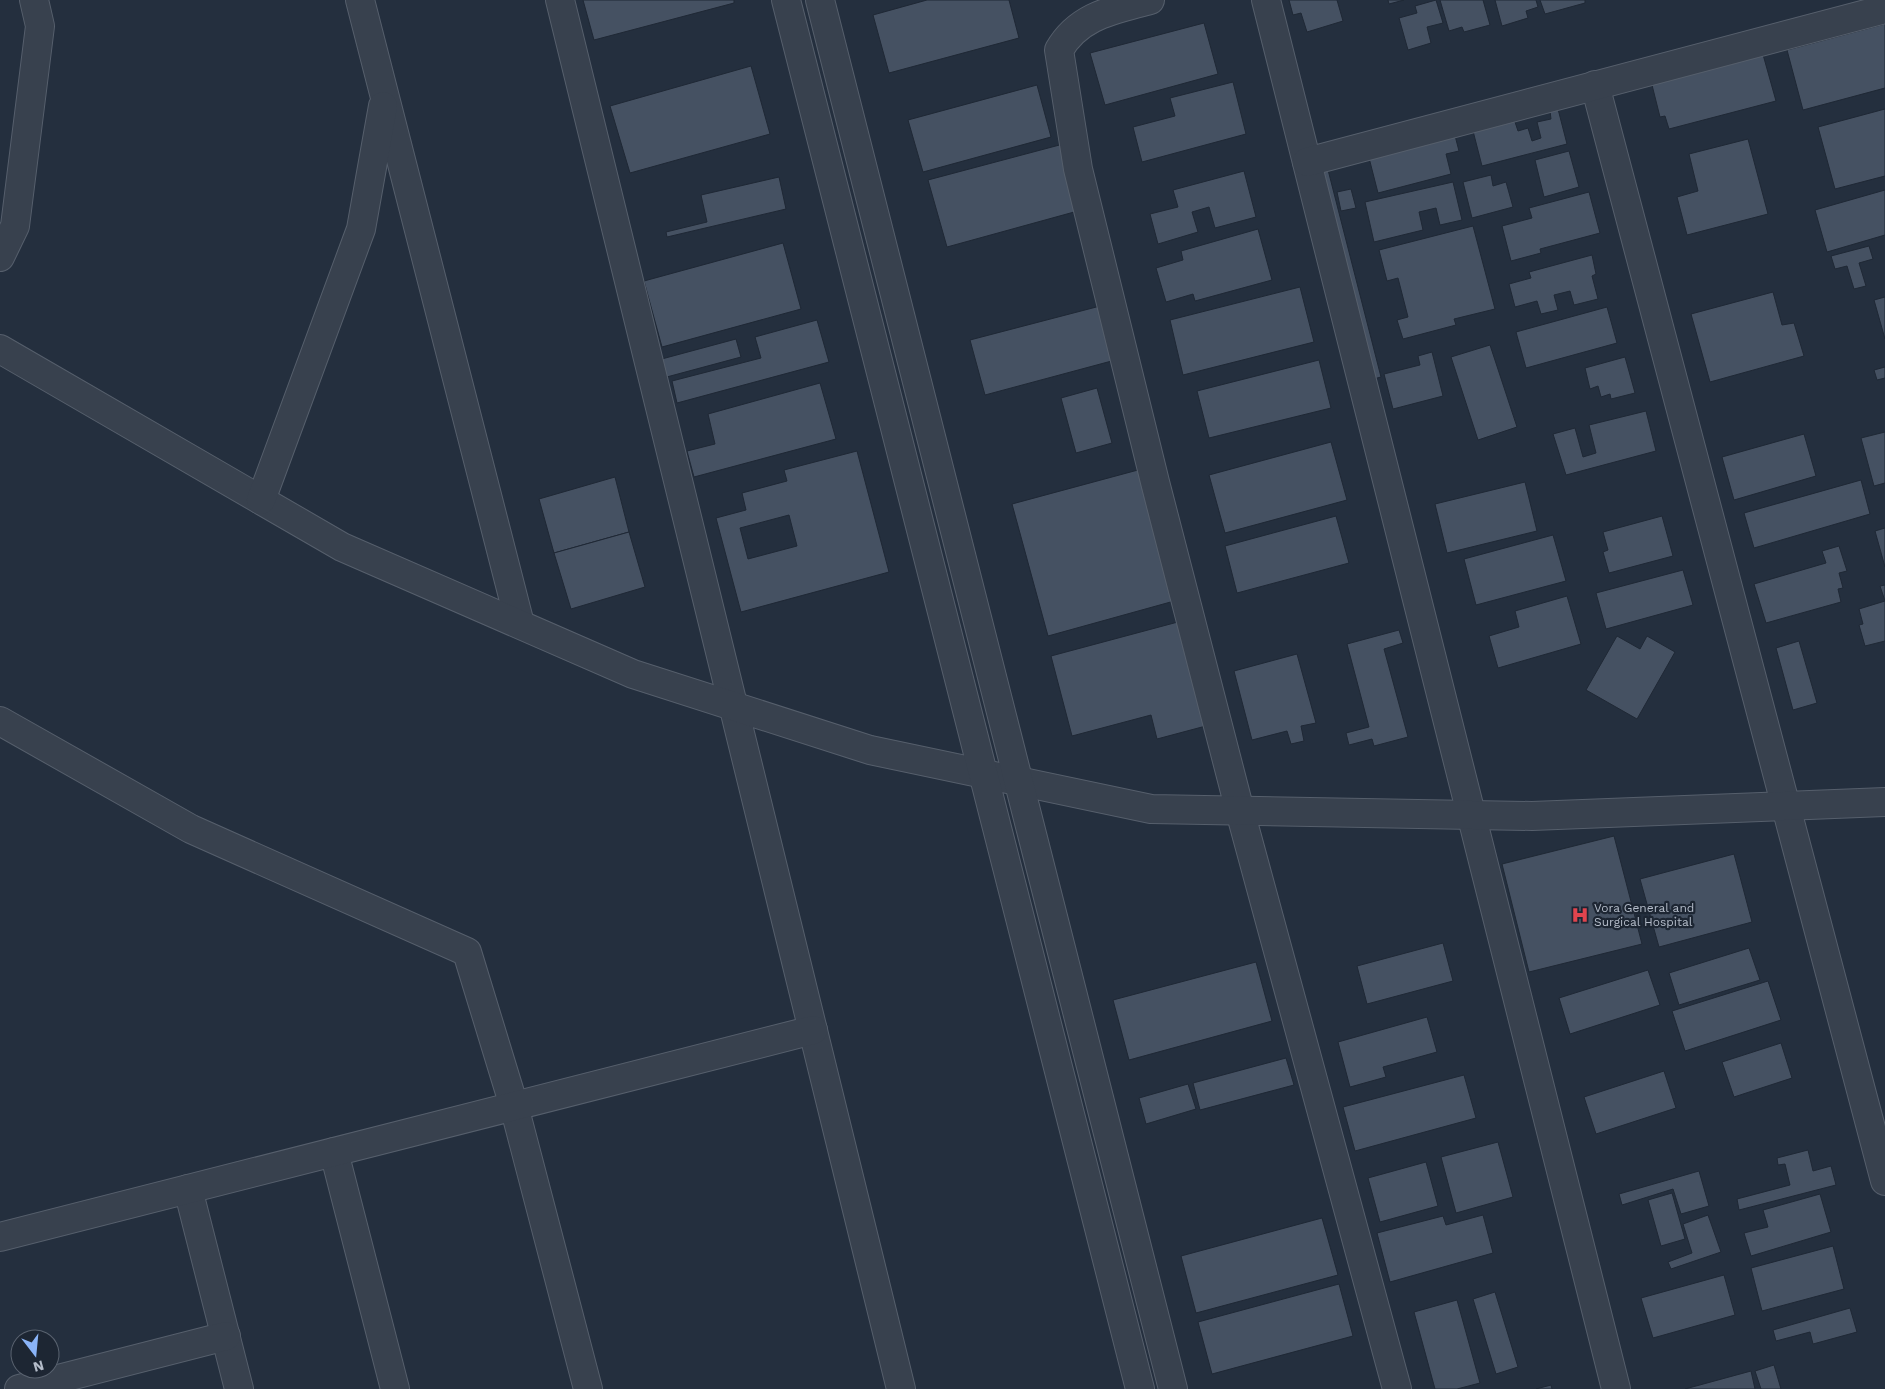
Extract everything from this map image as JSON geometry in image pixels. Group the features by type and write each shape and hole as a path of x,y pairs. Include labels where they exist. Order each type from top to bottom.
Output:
{"street":[{"path":"0,257 15,226 40,26 34,0"},
{"path":"360,0 520,624"},
{"path":"560,0 901,1389"},
{"path":"786,0 1140,1389"},
{"path":"820,0 1173,1389"},
{"path":"1150,0 1096,15 1068,36 1059,50 1080,178 1155,482 1240,811 1397,1389"},
{"path":"1266,0 1616,1389"},
{"path":"1307,162 1885,9"},
{"path":"1595,85 1885,1181"},
{"path":"261,500 361,230 385,97"},
{"path":"0,349 342,547 633,674 870,750 1151,809 1532,816 1885,802"},
{"path":"0,721 191,829 467,952 514,1106 588,1389"},
{"path":"0,1237 813,1030"},
{"path":"334,1152 395,1389"},
{"path":"188,1189 239,1389"},
{"path":"19,1389 226,1336"}],"building":[{"path":"583,0 734,0 734,3 594,40"},
{"path":"927,0 1009,0 1019,38 889,73 873,15"},
{"path":"1289,0 1337,0 1343,21 1307,32 1301,13 1293,15"},
{"path":"1388,0 1404,0 1389,4"},
{"path":"1436,0 1443,23 1427,27 1431,43 1408,50 1399,18 1417,13 1415,6"},
{"path":"1440,0 1483,0 1490,25 1464,32 1462,27 1449,31"},
{"path":"1495,0 1536,0 1538,7 1526,11 1528,18 1502,26"},
{"path":"1540,0 1585,0 1585,3 1545,14"},
{"path":"1204,23 1218,74 1105,105 1090,53"},
{"path":"1885,24 1885,88 1803,110 1787,50"},
{"path":"1762,51 1776,101 1669,129 1665,116 1660,117 1651,81"},
{"path":"751,66 770,134 630,173 610,106"},
{"path":"1233,82 1246,134 1142,162 1133,127 1175,116 1170,98"},
{"path":"1037,85 1051,137 923,172 908,120"},
{"path":"1558,109 1567,144 1482,166 1472,127 1513,116 1518,131 1528,128 1532,141 1541,138 1537,122 1551,119 1550,111"},
{"path":"1885,109 1885,176 1835,189 1818,127"},
{"path":"1452,124 1459,151 1446,154 1451,174 1378,193 1366,146"},
{"path":"1748,139 1768,214 1687,235 1677,197 1698,191 1689,154"},
{"path":"1067,143 1085,209 947,247 928,180"},
{"path":"1569,151 1579,187 1544,197 1535,160"},
{"path":"1326,162 1381,377 1366,381 1310,166"},
{"path":"1244,171 1256,217 1215,228 1209,207 1192,212 1198,232 1158,244 1150,214 1178,207 1173,190"},
{"path":"1491,175 1493,186 1506,182 1513,207 1472,218 1463,182"},
{"path":"779,177 786,209 667,237 666,232 707,222 701,195"},
{"path":"1453,182 1462,220 1440,225 1436,208 1419,212 1423,230 1374,242 1365,202"},
{"path":"1351,189 1356,208 1341,211 1337,192"},
{"path":"1885,190 1885,235 1827,252 1815,210"},
{"path":"1589,192 1600,233 1540,249 1541,253 1511,261 1502,226 1532,218 1529,208"},
{"path":"1473,226 1495,309 1454,319 1456,325 1403,339 1397,320 1408,317 1398,278 1387,281 1379,250"},
{"path":"1258,229 1272,280 1195,301 1193,294 1166,302 1156,268 1183,260 1181,251"},
{"path":"783,243 801,309 662,347 644,281"},
{"path":"1869,246 1873,259 1859,263 1866,286 1854,289 1847,266 1835,269 1831,256"},
{"path":"1592,255 1596,274 1592,276 1598,299 1574,305 1570,291 1554,295 1558,310 1541,314 1537,301 1515,307 1509,284 1531,278 1529,272"},
{"path":"1300,287 1314,342 1183,375 1170,320"},
{"path":"1773,292 1782,325 1794,323 1804,356 1710,382 1691,314"},
{"path":"1885,297 1885,339 1874,300"},
{"path":"1104,305 1119,359 985,395 970,340"},
{"path":"1607,307 1617,343 1526,368 1516,332"},
{"path":"817,320 829,362 677,403 672,381 761,358 755,337"},
{"path":"736,339 741,357 663,378 658,360"},
{"path":"1490,345 1517,427 1478,440 1451,357"},
{"path":"1432,352 1443,396 1393,409 1384,374 1420,365 1418,356"},
{"path":"1625,357 1635,393 1611,399 1610,394 1601,397 1598,386 1590,389 1585,368"},
{"path":"1319,360 1331,408 1209,438 1197,391"},
{"path":"1885,367 1885,378 1877,380 1874,370"},
{"path":"820,383 836,439 694,477 687,451 715,444 708,414"},
{"path":"1097,388 1112,443 1076,453 1061,398"},
{"path":"1646,411 1656,451 1566,475 1553,434 1575,428 1583,457 1596,453 1589,425"},
{"path":"1885,432 1885,483 1874,486 1861,438"},
{"path":"1804,434 1816,476 1734,500 1722,457"},
{"path":"1331,442 1347,500 1225,533 1209,475"},
{"path":"857,451 889,572 741,612 716,518 746,510 742,493 787,481 784,470","holes":["789,515 797,546 748,559 740,528"]},
{"path":"1149,467 1185,598 1048,636 1012,504"},
{"path":"615,477 629,532 554,553 539,499"},
{"path":"1861,480 1870,514 1754,548 1744,513"},
{"path":"1525,482 1537,531 1447,553 1435,504"},
{"path":"1336,516 1349,563 1237,593 1225,546"},
{"path":"1662,516 1673,556 1609,573 1603,552 1608,550 1603,532"},
{"path":"1885,528 1885,567 1875,531"},
{"path":"629,532 645,587 571,609 554,553"},
{"path":"1553,535 1566,581 1476,605 1464,559"},
{"path":"1839,546 1847,571 1839,573 1843,588 1838,589 1841,602 1766,623 1754,584 1826,563 1822,551"},
{"path":"1683,570 1693,605 1606,629 1596,593"},
{"path":"1885,585 1885,601 1880,586"},
{"path":"1567,596 1581,644 1498,668 1489,636 1519,627 1515,611"},
{"path":"1885,601 1885,641 1865,646 1859,625 1863,624 1859,609"},
{"path":"1189,619 1217,723 1157,739 1151,715 1072,736 1051,656"},
{"path":"1399,630 1403,643 1384,649 1408,737 1374,746 1372,739 1349,745 1346,733 1369,727 1347,644"},
{"path":"1617,636 1640,649 1647,636 1675,652 1637,719 1586,690"},
{"path":"1799,641 1817,703 1793,710 1776,648"},
{"path":"1297,654 1316,723 1301,726 1304,741 1291,744 1287,731 1252,740 1234,671"},
{"path":"1614,836 1642,944 1529,972 1502,864"},
{"path":"1734,854 1752,922 1659,947 1640,879"},
{"path":"1443,943 1453,981 1367,1004 1357,966"},
{"path":"1749,948 1760,980 1679,1005 1669,973"},
{"path":"1256,962 1272,1021 1129,1060 1113,1000"},
{"path":"1648,970 1660,1005 1570,1034 1559,998"},
{"path":"1768,981 1781,1020 1685,1051 1672,1011"},
{"path":"1427,1017 1437,1052 1383,1067 1386,1077 1350,1087 1338,1042"},
{"path":"1781,1043 1792,1078 1734,1097 1722,1062"},
{"path":"1286,1058 1294,1085 1200,1110 1193,1083"},
{"path":"1664,1071 1676,1108 1596,1134 1584,1097"},
{"path":"1464,1075 1476,1118 1355,1151 1343,1107"},
{"path":"1188,1084 1196,1109 1146,1124 1139,1098"},
{"path":"1498,1142 1513,1197 1456,1213 1441,1157"},
{"path":"1808,1150 1813,1171 1831,1166 1836,1185 1739,1210 1737,1199 1790,1185 1785,1164 1778,1165 1777,1158"},
{"path":"1426,1162 1438,1206 1380,1222 1368,1178"},
{"path":"1699,1171 1709,1206 1681,1214 1673,1189 1622,1205 1619,1194"},
{"path":"1672,1193 1685,1239 1661,1246 1648,1200"},
{"path":"1820,1194 1831,1232 1751,1256 1744,1233 1768,1227 1763,1210"},
{"path":"1483,1215 1493,1253 1390,1282 1377,1233 1443,1216 1446,1225"},
{"path":"1708,1215 1721,1252 1671,1269 1668,1262 1692,1253 1683,1224"},
{"path":"1322,1218 1338,1275 1196,1313 1181,1256"},
{"path":"1833,1246 1844,1289 1762,1311 1751,1268"},
{"path":"1724,1275 1735,1315 1653,1338 1641,1298"},
{"path":"1339,1284 1353,1336 1212,1374 1198,1322"},
{"path":"1495,1292 1518,1367 1496,1374 1473,1299"},
{"path":"1457,1300 1480,1383 1457,1389 1435,1389 1414,1312"},
{"path":"1850,1308 1857,1332 1813,1344 1810,1332 1776,1341 1773,1330"},
{"path":"1774,1365 1781,1389 1761,1389 1755,1371"},
{"path":"1751,1371 1755,1389 1685,1389"},
{"path":"1551,1385 1552,1389 1536,1389"}],"place":[{"name":"Vora General and Surgical Hospital","path":"1580,915"}]}
